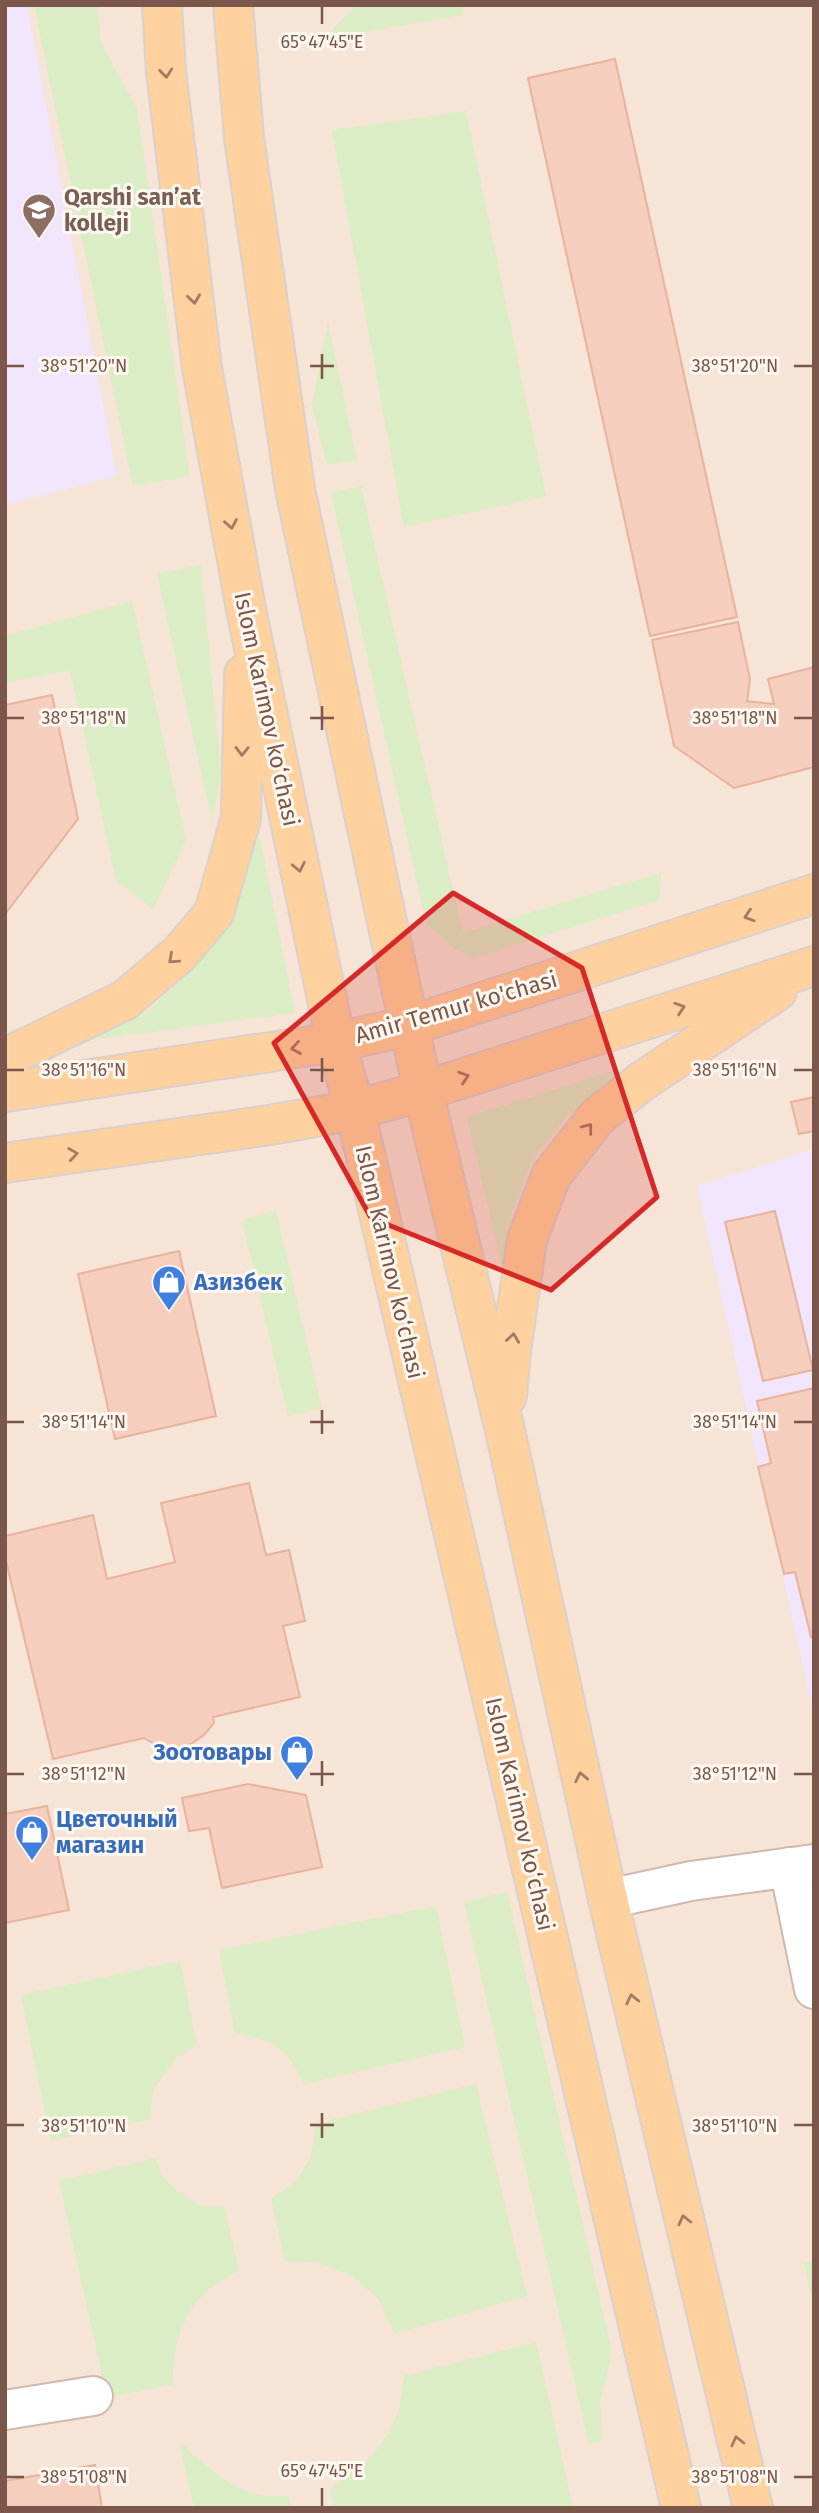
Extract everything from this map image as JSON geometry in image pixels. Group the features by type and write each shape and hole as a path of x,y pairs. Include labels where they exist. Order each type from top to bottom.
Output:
{"main road":[{"name":"Islom Karimov ko‘chasi","path":"162,5 166,71 202,368 246,609 336,1042 355,1110 681,2508"},
{"path":"233,5 244,138 295,489 423,1090 505,1430 608,1899 752,2508"},
{"path":"5,1058 125,1000 180,953 214,913 241,818 246,609"},
{"name":"Amir Temur ko'chasi","path":"5,1092 336,1042 410,1026 814,894"},
{"path":"5,1163 270,1125 355,1110 814,966"},
{"path":"505,1430 511,1351 527,1240 551,1176 597,1117 641,1082 814,966"}],"street":[{"path":"608,1899 691,1881 802,1865 814,1989"},
{"path":"5,2410 93,2396"}],"highlighted area":[{"path":"453,893 582,968 657,1197 551,1290 371,1218 274,1043"}],"shaded area":[{"path":"5,5 814,5 814,2508 5,2508"},
{"name":"Qarshi san’at kolleji","path":"5,5 27,5 117,476 5,505"},
{"path":"814,1149 814,1717 697,1186"}],"green space":[{"path":"34,5 98,5 100,40 137,109 190,476 133,486"},
{"path":"355,5 461,5 463,15 324,39"},
{"path":"466,111 546,496 404,527 332,130"},
{"path":"328,322 357,460 327,465 312,405"},
{"path":"361,486 463,933 661,873 659,900 473,958 452,947 426,923 331,493"},
{"path":"201,565 221,773 212,821 157,574"},
{"path":"132,601 186,840 153,909 116,880 70,670 5,683 5,636"},
{"path":"256,818 295,1013 89,1040 151,1009 209,952 237,904"},
{"path":"622,1068 565,1119 532,1160 512,1213 503,1272 467,1117"},
{"path":"276,1211 322,1408 288,1416 242,1220"},
{"path":"507,1892 612,2352 600,2404 602,2442 589,2444 464,1902"},
{"path":"436,1906 465,2047 304,2084 291,2061 278,2047 235,2033 219,1950"},
{"path":"180,1961 197,2045 176,2058 153,2089 150,2119 51,2141 21,1995"},
{"path":"476,2084 527,2296 394,2334 378,2298 353,2277 318,2262 285,2261 271,2198 294,2184 311,2158 316,2124"},
{"path":"156,2158 161,2175 178,2191 199,2205 224,2207 239,2270 206,2292 190,2311 177,2346 173,2384 107,2398 59,2181"},
{"path":"814,2261 814,2306 804,2263"},
{"path":"536,2342 573,2508 334,2508 330,2489 370,2457 392,2427 404,2376"},
{"path":"179,2441 227,2481 261,2495 289,2496 291,2508 194,2508"}],"building":[{"path":"615,59 737,617 650,636 528,78"},
{"path":"738,622 750,679 747,701 774,704 768,679 814,667 814,767 734,788 674,746 652,640"},
{"path":"52,695 78,819 5,914 5,705"},
{"path":"814,1097 814,1131 799,1134 791,1102"},
{"path":"775,1211 813,1370 763,1381 725,1222"},
{"path":"179,1251 216,1416 115,1439 78,1274"},
{"path":"814,1388 814,1636 811,1637 795,1572 784,1574 758,1467 771,1463 757,1401"},
{"path":"249,1483 266,1555 289,1550 305,1621 283,1626 300,1697 213,1717 214,1723 204,1735 191,1744 175,1748 158,1746 144,1738 53,1759 5,1557 5,1536 93,1515 107,1579 175,1562 161,1503"},
{"path":"248,1784 306,1795 322,1867 222,1888 209,1828 189,1831 182,1798"},
{"name":"Цветочный магазин","path":"47,1806 69,1910 5,1923 5,1814"},
{"path":"95,2465 102,2508 5,2508 5,2481"}],"place":[{"name":"Qarshi san’at kolleji","path":"39,240"},
{"name":"Азизбек","path":"169,1312"},
{"name":"Зоотовары","path":"297,1782"},
{"name":"Цветочный магазин","path":"32,1862"}]}
